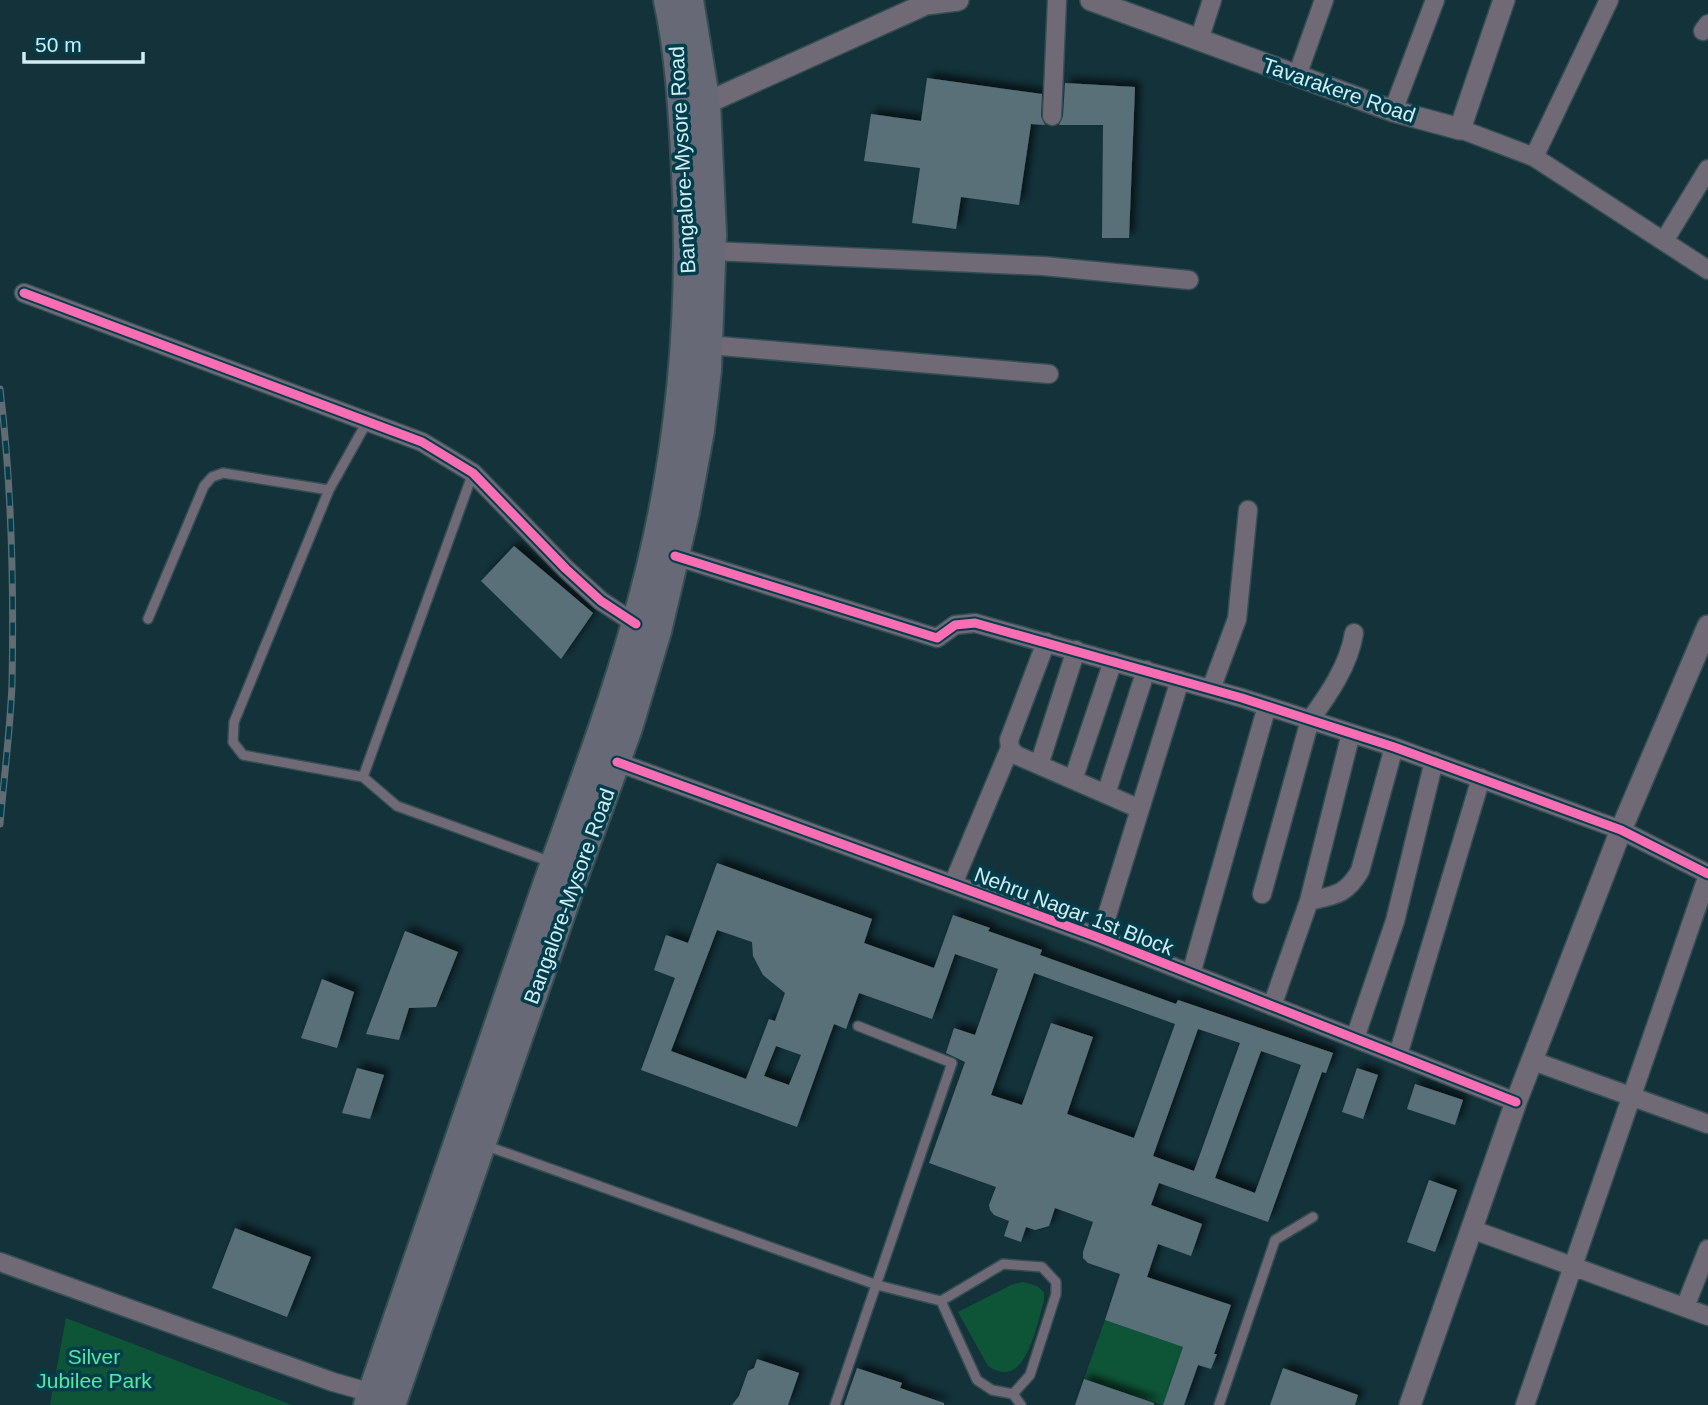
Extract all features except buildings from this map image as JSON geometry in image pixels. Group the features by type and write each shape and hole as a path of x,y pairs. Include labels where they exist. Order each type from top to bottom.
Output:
{"main road":[{"name":"Bangalore-Mysore Road","path":"386,1402 471,1140 565,868 607,714 648,580 677,422 689,275 689,216 695,109 668,0"},
{"name":"Bangalore-Mysore Road","path":"565,868 617,762 657,631 700,430 708,345 712,251 695,109 688,0"}],"street":[{"path":"695,109 925,2 958,0"},
{"path":"1052,116 1057,0"},
{"path":"1199,40 1212,0"},
{"path":"1297,76 1324,0"},
{"path":"1394,111 1435,0"},
{"path":"1504,0 1460,130 1534,157 1708,270"},
{"path":"1534,157 1608,0"},
{"name":"Tavarakere Road","path":"1099,1 1394,111 1460,130"},
{"path":"1664,241 1708,169"},
{"path":"712,251 1043,266 1188,280"},
{"path":"24,293 422,442 473,473 566,569 601,601 636,624"},
{"path":"708,345 1049,374"},
{"path":"1212,689 1237,619 1248,510"},
{"path":"675,556 937,638 955,625 975,623 1268,706 1395,747 1621,830 1707,881 1525,1405"},
{"path":"1415,1404 1471,1229 1516,1101 1621,830 1708,626"},
{"path":"1262,894 1310,720 1328,696 1351,650 1354,633"},
{"path":"953,884 1010,748 1009,740 1046,642"},
{"path":"1039,765 1076,650"},
{"path":"1073,780 1113,661"},
{"path":"1106,794 1146,670"},
{"path":"1100,938 1180,680"},
{"path":"1191,974 1268,706"},
{"path":"1272,1006 1309,901 1351,733"},
{"path":"1309,901 1341,893 1353,883 1360,871 1395,747"},
{"path":"1010,748 1016,755 1140,809"},
{"path":"1355,1038 1395,921 1434,761"},
{"name":"Nehru Nagar 1st Block","path":"617,762 1100,938 1516,1101"},
{"path":"1398,1055 1481,778"},
{"path":"1532,1061 1708,1124"},
{"path":"1471,1229 1708,1316"},
{"path":"1685,1307 1708,1250"},
{"path":"0,1262 386,1402"}],"lane":[{"path":"367,422 329,490 234,722 233,742 243,755 363,777 397,806 565,868"},
{"path":"148,619 204,486 212,477 223,473 329,490"},
{"path":"363,777 473,473"},
{"path":"835,1405 952,1063 858,1026"},
{"path":"471,1140 877,1285 941,1301 1003,1264 1042,1267 1056,1282 1056,1294 1030,1375 1013,1394"},
{"path":"1219,1405 1276,1240 1313,1217"},
{"path":"941,1301 977,1380 992,1390 1013,1394 1021,1405"}],"green space":[{"path":"1023,1282 1037,1286 1044,1292 1044,1301 1027,1353 1012,1370 1001,1372 988,1366 958,1312 1011,1285"},
{"name":"Silver Jubilee Park","path":"66,1318 292,1405 50,1405"},
{"path":"1105,1320 1183,1347 1163,1405 1084,1379"}],"railway":[{"path":"0,389 10,500 13,611 11,702 0,824"}],"cycle path":[{"path":"24,293 422,442 473,473 566,569 601,601 636,624"},
{"path":"675,556 937,638 955,625 975,623 1242,698 1394,747 1621,830 1708,874"},
{"path":"617,762 1100,938 1516,1102"}]}
